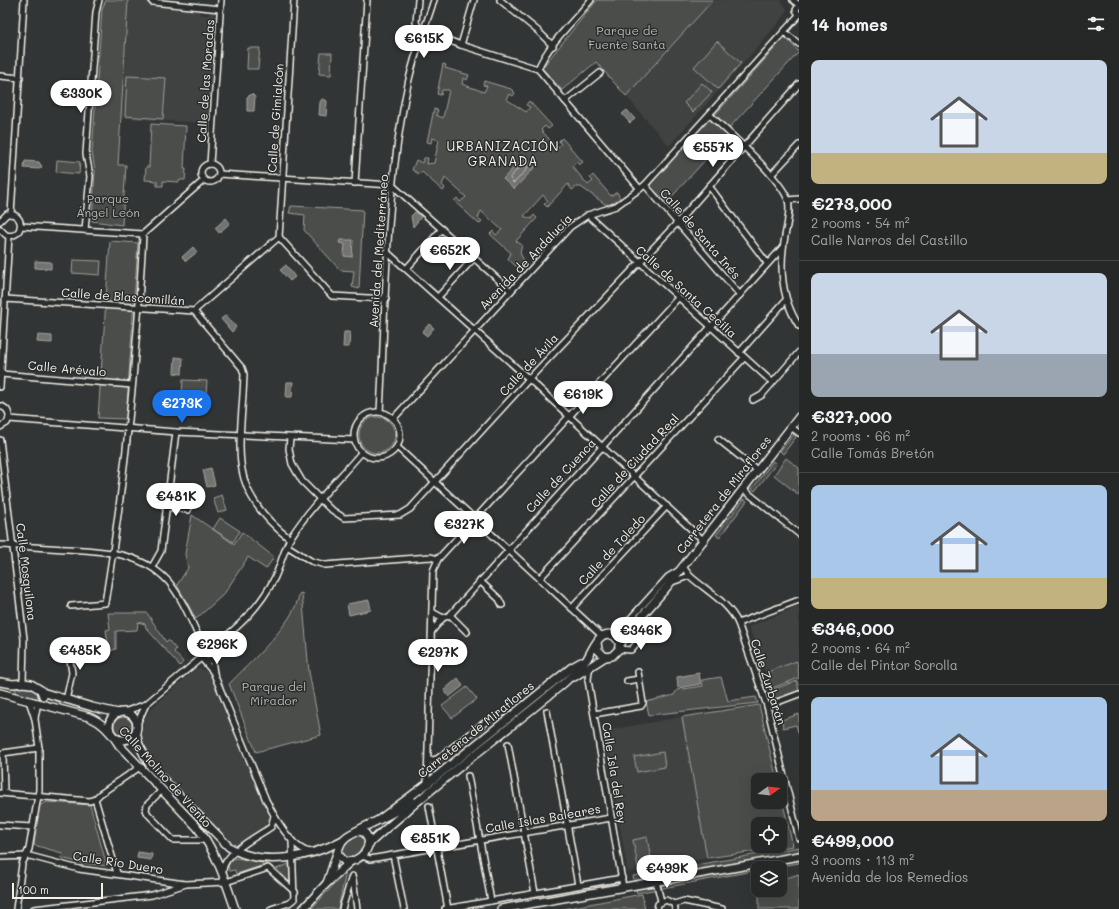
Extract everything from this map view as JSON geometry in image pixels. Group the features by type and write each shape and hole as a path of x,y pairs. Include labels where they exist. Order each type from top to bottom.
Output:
{"main road":[{"name":"Carretera de Miraflores","path":"619,648 635,624 669,585 799,417"},
{"path":"614,634 618,640 619,648 615,655 606,657 599,653 597,642 602,636 614,634 635,624"},
{"name":"Carretera de Miraflores","path":"368,845 383,830 442,780 590,661 597,642"},
{"name":"Carretera de Miraflores","path":"380,819 387,812 427,784 572,667 606,657"},
{"path":"0,682 13,684 23,683"},
{"name":"Calle Molino de Viento","path":"23,683 37,687 42,692 66,700 121,712"},
{"path":"0,693 11,696 13,684"},
{"path":"38,702 43,697 42,692"},
{"name":"Calle Molino de Viento","path":"11,696 38,702 95,720 114,737 140,767 197,827 207,840 223,870 235,909"},
{"path":"121,712 134,717 136,728 131,737 124,740 114,737 110,730 110,722 121,712"},
{"name":"Calle Molino de Viento","path":"136,728 139,745 152,767 229,847 236,851 258,857 293,857 313,852 343,840"},
{"name":"Carretera de Miraflores","path":"357,831 401,809 442,780"},
{"path":"304,909 327,883 350,862 362,856 368,845 367,835 364,832 357,831 343,840 327,883"},
{"path":"338,854 345,862 350,862"},
{"path":"501,909 799,856"}],"street":[{"path":"11,214 24,0"},
{"path":"85,230 90,176 86,154 96,12 99,0"},
{"path":"152,0 152,2 220,9"},
{"name":"Calle de las Moradas","path":"210,164 221,0"},
{"name":"Calle de Gimialcón","path":"279,236 294,0"},
{"path":"355,183 367,0"},
{"path":"418,0 416,22 418,27 424,31 461,45 538,69 640,189"},
{"name":"Avenida del Mediterráneo","path":"380,412 392,186 408,83 434,0"},
{"path":"461,45 474,0"},
{"path":"500,0 538,30 553,46"},
{"path":"538,69 553,46 591,0"},
{"path":"794,0 799,5 796,10 799,15"},
{"name":"Avenida de Andalucía","path":"393,419 570,227 588,215 616,206 640,189 710,115 799,15"},
{"path":"784,32 799,44"},
{"path":"565,101 600,73"},
{"path":"0,76 20,78"},
{"name":"Calle de Ávila","path":"290,438 289,449 296,472 302,481 319,499 344,518 400,515 410,509 434,481 529,379 677,223 799,84"},
{"path":"710,115 771,175 788,200 788,219 781,267 786,300 799,326"},
{"path":"771,175 799,145"},
{"path":"204,180 201,170 205,165 210,164 217,167 219,174"},
{"path":"219,174 392,186 511,291"},
{"path":"71,606 105,603 114,552 128,429 139,307 143,234 204,180 214,181 219,174"},
{"name":"Calle de Santa Inés","path":"644,185 740,295"},
{"path":"709,186 767,262"},
{"path":"788,200 799,199"},
{"path":"0,221 4,216 11,214 18,216 21,226 16,234 9,236 3,233 0,229"},
{"name":"Calle de Santa Cecilia","path":"588,215 639,263 772,382"},
{"path":"21,226 143,234"},
{"path":"406,268 442,229"},
{"path":"0,387 9,236"},
{"path":"194,311 279,236 332,296 386,299"},
{"name":"Calle de Cuenca","path":"450,615 508,549 711,328 767,262 783,247"},
{"path":"388,253 529,379 704,540"},
{"path":"438,297 474,258"},
{"path":"427,784 433,571 438,559 678,298"},
{"name":"Calle de Blascomillán","path":"5,299 194,311 242,368 244,374 239,435 240,466 246,485 260,510 274,527 290,539"},
{"path":"740,353 786,300"},
{"path":"753,400 762,395 799,352"},
{"name":"Calle de Ciudad Real","path":"540,578 744,358"},
{"name":"Calle Arévalo","path":"1,374 132,385"},
{"path":"0,406 7,409 9,419 7,424 0,427"},
{"path":"372,412 380,412 393,419 398,426 400,434 397,447 391,454 378,459 369,458 361,453 354,440 356,425 361,418 372,412"},
{"path":"9,419 176,432 354,440"},
{"path":"791,427 799,433"},
{"path":"152,567 161,550 165,507 176,432"},
{"path":"718,439 758,470"},
{"name":"Calle Mosquilona","path":"0,440 24,639 23,683"},
{"path":"397,447 602,636"},
{"path":"204,648 211,649 247,619 262,601 274,578 290,539 319,499 361,453"},
{"path":"743,489 799,534"},
{"name":"Calle de Toledo","path":"572,608 667,506"},
{"path":"165,507 188,510"},
{"path":"0,545 114,552 133,558 152,567 167,581 178,595 204,648"},
{"path":"287,546 311,561 325,565 430,556 438,559"},
{"path":"614,634 668,577 682,568"},
{"name":"Calle Zurbarán","path":"682,568 689,576 727,608 738,623 767,706 799,838"},
{"path":"669,585 689,576"},
{"path":"480,581 499,599 502,605"},
{"path":"738,623 799,600"},
{"path":"432,612 443,618"},
{"path":"432,631 443,618 450,615 467,632"},
{"path":"619,648 631,650 651,626 659,625"},
{"path":"204,648 200,652 202,659 214,674"},
{"path":"211,649 213,652 212,658 214,674 274,816 297,847 304,851 313,852"},
{"path":"66,700 72,673 70,660 78,655 103,653"},
{"path":"202,659 208,661 212,658"},
{"path":"121,712 146,704 202,659"},
{"name":"Calle Isla del Rey","path":"590,661 588,680 624,888"},
{"path":"594,714 641,706 643,703 638,672"},
{"path":"627,681 639,679"},
{"path":"767,706 799,694"},
{"path":"0,699 11,696"},
{"path":"16,909 22,864 29,849 37,796 39,748 35,720 29,701"},
{"path":"35,720 38,702"},
{"path":"136,728 146,704"},
{"path":"547,711 578,885"},
{"path":"428,761 437,759 487,721"},
{"path":"508,744 535,893"},
{"path":"39,748 3,753 2,793 90,801 140,767"},
{"path":"468,776 491,901"},
{"path":"162,790 147,805 146,810 156,823 173,840 207,840"},
{"path":"95,799 117,873"},
{"path":"430,806 446,909 622,878"},
{"path":"271,827 274,816"},
{"name":"Calle Islas Baleares","path":"362,856 370,859 393,856 437,847 611,818"},
{"path":"223,870 226,860 236,851 271,827 281,824"},
{"path":"0,825 32,827"},
{"path":"271,909 294,899 295,892 292,841"},
{"path":"393,856 404,909"},
{"name":"Calle Río Duero","path":"0,857 36,857 79,869 117,873 186,884"},
{"path":"34,909 152,894 186,884 226,882 268,868 295,892"},
{"path":"342,909 352,876 357,909"},
{"path":"656,881 661,901 658,909"},
{"path":"344,903 350,900 356,902"},
{"path":"661,901 666,900 674,906 684,901 722,909"}],"shaded area":[{"path":"128,0 146,0 150,6 156,7 200,10 200,15 209,15 210,11 215,12 208,123 121,118"},
{"path":"713,0 780,0 787,9 784,16 755,50 669,146 626,96"},
{"path":"799,606 799,660 765,672 749,627"},
{"path":"200,668 210,673 213,678 245,762 272,824 234,846 151,761 141,737 144,720 152,708 194,670"},
{"path":"682,717 707,858 628,872 603,731"}],"green space":[{"name":"Parque Ángel León","path":"106,0 128,0 118,165 126,165 122,225 92,221 95,171 92,152 102,9"},
{"name":"Parque de Fuente Santa","path":"597,0 713,0 626,96 596,62 562,90 542,68"},
{"path":"785,37 799,52 729,128 715,115"},
{"path":"717,41 741,63 718,89 694,67"},
{"path":"248,48 260,48 258,69 247,69"},
{"path":"321,53 332,53 331,75 319,74"},
{"path":"443,64 446,65 445,68 469,75 467,80 463,78 462,84 484,92 487,86 483,85 484,81 511,89 515,93 513,96 509,94 506,99 526,112 530,107 526,105 529,101 552,126 548,129 545,126 541,130 557,148 561,144 559,141 562,138 583,162 579,165 577,162 572,166 588,185 593,181 590,178 593,175 611,196 617,192 620,198 610,205 605,204 581,187 576,187 572,190 568,184 547,207 544,204 548,201 543,195 524,216 531,219 534,215 537,218 516,241 522,245 520,253 524,261 518,268 508,259 511,253 490,234 493,231 496,235 502,230 481,211 478,218 482,221 479,224 454,201 457,198 460,202 466,197 445,178 442,185 445,188 443,191 422,172 419,174 412,170 416,160 422,163 424,158 428,158 427,164 434,163 439,140 432,138 431,143 427,142 434,109 438,110 436,115 443,118 449,90 442,90 441,95 437,94"},
{"path":"127,76 166,78 163,119 125,116"},
{"path":"702,83 712,92 693,112 684,103"},
{"path":"710,118 728,135 667,202 648,185"},
{"path":"151,124 186,126 184,169 186,169 185,180 180,180 179,182 163,181 163,186 157,186 157,181 145,180 146,167 149,167"},
{"path":"57,160 80,162 79,174 56,172"},
{"path":"291,206 363,210 359,289 352,287 354,271 340,270 304,230 305,215 289,213"},
{"path":"110,241 138,243 126,419 98,418"},
{"path":"73,260 101,261 100,275 72,273"},
{"path":"183,380 207,381 206,394 182,392"},
{"path":"381,417 390,422 394,428 394,442 390,448 381,453 373,453 364,448 360,442 359,431 364,422 370,418"},
{"path":"794,434 796,437 783,454 780,451"},
{"path":"786,458 799,468 799,495 774,475"},
{"path":"773,461 776,464 755,491 752,489"},
{"path":"222,495 227,510 218,513 213,498"},
{"path":"744,499 747,501 719,538 716,535"},
{"path":"192,515 234,544 242,532 274,557 266,569 248,557 224,594 196,619 177,585 188,568 185,554"},
{"path":"220,518 240,531 233,542 213,529"},
{"name":"Parque del Mirador","path":"302,593 309,672 321,735 256,752 229,684 281,630 296,605 299,594"},
{"path":"108,613 147,613 166,642 168,640 176,649 174,652 183,662 180,666 146,628 145,624 138,622 137,630 116,631 116,649 109,651 106,630 110,629"},
{"path":"797,661 799,678 772,688 767,672"},
{"path":"721,677 728,701 756,697 758,703 649,715 646,702 674,695 677,690 703,686 702,680"},
{"path":"797,681 799,691 774,699 772,691 774,689"},
{"path":"20,686 37,691 38,696 35,699 20,695 15,690"},
{"path":"467,687 477,699 452,718 442,706"},
{"path":"759,705 775,773 751,773 751,809 784,809 786,817 751,817 751,852 707,858 682,717"},
{"path":"799,714 799,735 796,725 783,728 782,720"},
{"path":"119,717 127,717 132,722 130,733 127,735 119,735 114,730 114,722"},
{"path":"663,752 665,767 637,772 634,757"},
{"path":"47,802 90,805 107,866 82,863 61,858 62,853 34,845 38,809 40,805"},
{"path":"787,821 793,846 787,847"},
{"path":"358,834 364,837 365,841 363,849 359,855 346,858 341,854 343,847 349,840"},
{"path":"647,837 652,864 638,867 633,840"},
{"path":"799,847 799,863 787,865 787,861 751,861 751,871 637,893 633,876 765,853 787,853 787,849"},
{"path":"237,858 267,864 236,874 235,870 229,871 228,866 231,860"},
{"path":"289,864 290,882 276,869"},
{"path":"346,872 338,909 311,909"},
{"path":"799,874 799,909 759,909 759,897 787,897 787,878"},
{"path":"642,894 645,909 563,909"}],"water":[{"path":"252,94 255,97 254,111 247,111 247,97"},
{"path":"322,99 327,101 326,116 319,115 320,102"},
{"path":"627,110 635,119 630,123 622,114"},
{"path":"524,157 535,167 514,189 503,179"},
{"path":"25,161 39,162 42,167 39,169 24,168"},
{"path":"415,212 421,217 413,227 411,216"},
{"path":"226,218 230,223 219,233 215,228"},
{"path":"340,240 353,240 352,257 344,256 345,244 339,243"},
{"path":"193,247 197,252 186,261 182,257"},
{"path":"35,261 51,262 51,269 35,268"},
{"path":"286,265 295,277 290,281 280,270"},
{"path":"226,315 236,327 232,332 221,319"},
{"path":"429,324 434,328 427,336 422,332"},
{"path":"344,332 350,332 349,347 343,347"},
{"path":"38,335 52,336 52,343 37,342"},
{"path":"175,357 183,358 182,374 174,373"},
{"path":"287,382 293,382 292,397 286,397"},
{"path":"211,468 215,485 207,487 203,470"},
{"path":"369,600 371,610 349,615 347,604"},
{"path":"699,673 701,684 678,688 677,677"},
{"path":"458,678 463,686 449,697 444,690"},
{"path":"138,852 152,854 151,860 137,858"}],"district":[{"name":"URBANIZACIÓN GRANADA","path":"503,154"}]}
